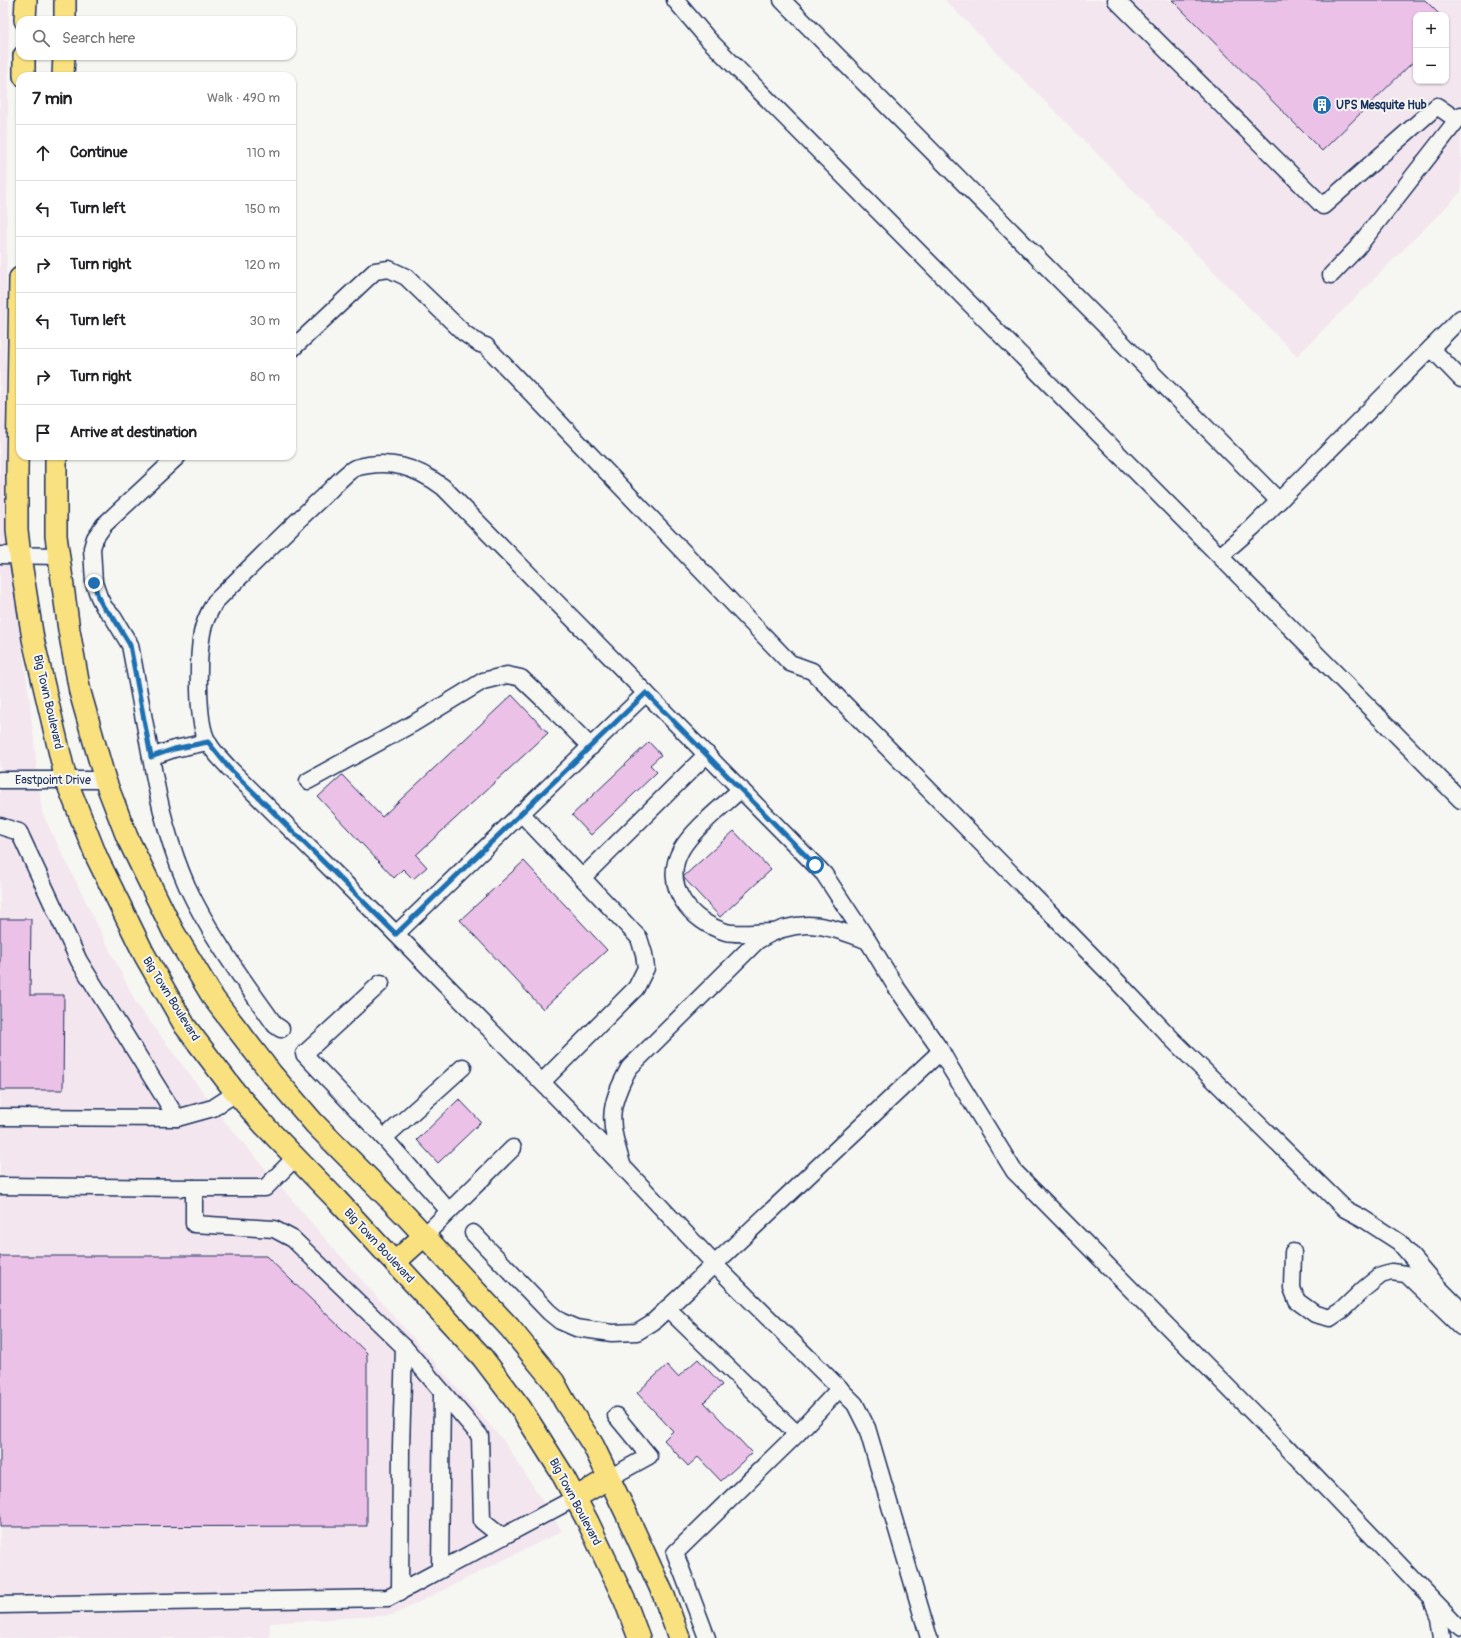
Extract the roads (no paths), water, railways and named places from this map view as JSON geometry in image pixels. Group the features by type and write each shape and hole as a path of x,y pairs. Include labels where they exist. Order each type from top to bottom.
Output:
{"main road":[{"path":"25,16 26,0"},
{"path":"64,16 65,0"},
{"path":"24,60 24,72"},
{"path":"63,72 64,60"},
{"name":"Big Town Boulevard","path":"17,460 17,530 10,556 33,638 66,780 97,858 144,954 185,1026 236,1093 482,1357 516,1401 561,1472 588,1522 625,1601 639,1638"},
{"path":"56,460 56,536 69,630 80,692 105,780 128,837 173,931 214,999 271,1073 314,1123 424,1236 510,1328 554,1382 593,1445 658,1581 679,1638"},
{"path":"395,1262 424,1236"},
{"path":"575,1498 609,1478"}],"street":[{"path":"675,0 708,39 1461,800"},
{"path":"782,0 1279,501"},
{"path":"1116,0 1323,206 1437,106 1459,118 1357,248 1331,275"},
{"path":"296,345 375,271 389,269 406,277 464,332 480,344 486,346 790,663 812,671 1174,1041 1345,1209 1399,1242 1434,1283 1461,1310"},
{"path":"1220,556 1253,527 1461,318"},
{"path":"1431,348 1461,379"},
{"path":"174,460 104,525 95,538 92,548 94,583 98,597 104,608 113,617 130,645 156,787 168,836 187,886 209,926 238,973 275,1025 281,1029"},
{"path":"929,1638 867,1428 855,1404 714,1263 542,1082 229,768 208,742 202,727 199,703 200,649 202,633 207,615 215,602 296,522 354,469 375,465 392,464 410,467 428,476 443,487 824,874 868,940 896,988 941,1051 951,1070 1014,1170 1280,1440 1461,1629"},
{"path":"10,556 59,556"},
{"path":"308,781 414,723 483,681 507,675 521,678 590,747"},
{"path":"396,934 646,693"},
{"path":"151,757 174,749 208,742"},
{"path":"582,878 707,754"},
{"name":"Eastpoint Drive","path":"0,780 105,780"},
{"path":"741,789 702,825 681,850 675,864 675,881 680,897 690,912 701,920 726,932 750,933 775,931"},
{"path":"522,813 639,938 644,954 646,968 636,988 542,1082"},
{"path":"0,826 19,832 79,961 177,1118"},
{"path":"622,1166 613,1133 612,1114 618,1089 629,1068 757,941 782,928 802,925 819,925 841,930 868,940"},
{"path":"381,983 304,1054 384,1138 449,1211"},
{"path":"473,1233 549,1312 560,1321 576,1328 612,1334 637,1332 653,1322 941,1051"},
{"path":"384,1138 462,1068"},
{"path":"0,1117 177,1118 213,1108 236,1093"},
{"path":"424,1236 513,1148"},
{"path":"0,1186 265,1188 295,1158"},
{"path":"194,1188 194,1224 274,1229 293,1239 404,1347 480,1436 482,1521 502,1537"},
{"path":"1293,1252 1292,1288 1297,1301 1315,1314 1330,1318 1342,1310 1364,1288 1381,1275 1390,1272 1406,1274 1461,1327"},
{"path":"667,1308 797,1434"},
{"path":"400,1592 401,1448 404,1347"},
{"path":"707,1638 675,1553 797,1434 840,1388"},
{"path":"440,1570 442,1392"},
{"path":"609,1478 649,1456 616,1416"},
{"path":"0,1605 388,1598 575,1498"},
{"path":"1430,1596 1439,1617 1442,1638"}],"place":[{"name":"UPS Mesquite Hub","path":"1322,105"}]}
